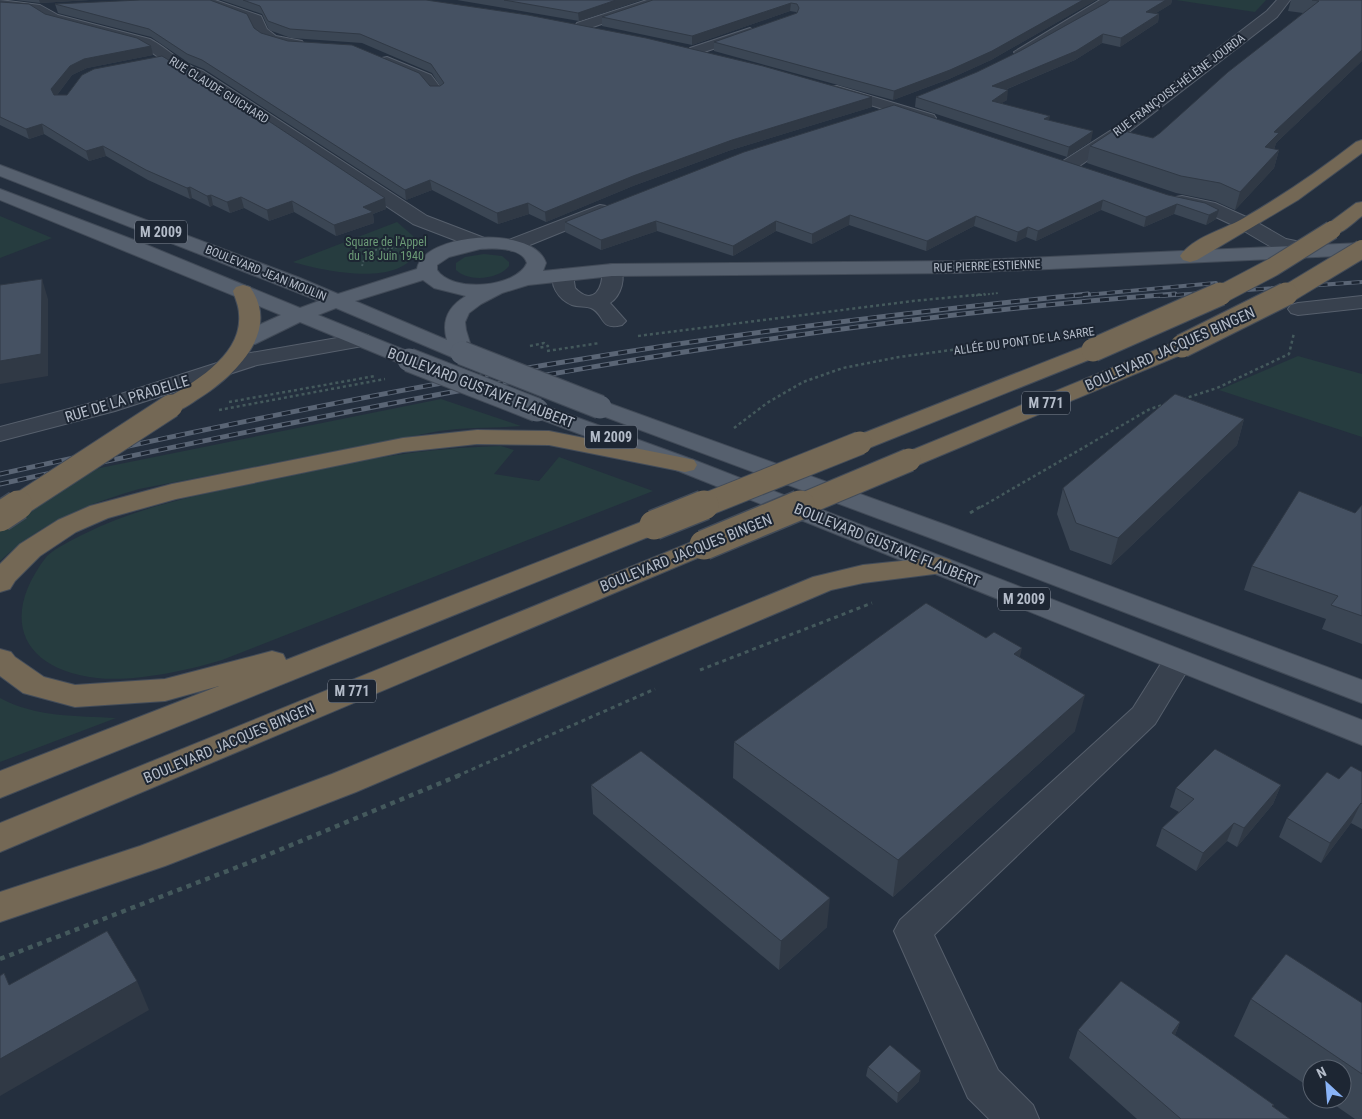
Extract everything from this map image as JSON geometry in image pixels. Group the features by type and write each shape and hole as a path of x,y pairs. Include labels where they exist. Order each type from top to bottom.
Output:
{"highway":[{"path":"1190,256 1296,194 1342,162 1362,145"},
{"name":"BOULEVARD JACQUES BINGEN","path":"0,785 1093,350 1201,304 1273,267 1332,230 1362,208"},
{"name":"BOULEVARD JACQUES BINGEN","path":"0,838 1182,346 1268,306 1332,269 1362,249"},
{"path":"242,291 250,314 250,349"},
{"path":"0,517 171,406 224,369"},
{"path":"0,583 4,576 30,550 67,526 99,512 172,492 403,445 478,437 549,438 686,464"},
{"path":"0,907 152,856 344,783 823,584 863,574 940,566"},
{"path":"0,659 4,664 34,685 75,696 164,690 399,626"}],"main road":[{"name":"BOULEVARD JEAN MOULIN","path":"0,170 336,300"},
{"name":"BOULEVARD JEAN MOULIN","path":"0,194 299,315"},
{"path":"500,288 472,290 446,286 431,277 428,272 428,266 439,254 457,246 480,243 513,245 532,254 536,260 536,267 524,279"},
{"name":"RUE PIERRE ESTIENNE","path":"500,288 524,279 612,270 956,268 1362,249"},
{"name":"RUE PIERRE ESTIENNE","path":"536,260 612,270"},
{"path":"250,349 299,315 336,300 428,272"},
{"path":"293,282 400,281"},
{"path":"320,324 356,309 446,286"},
{"path":"462,353 454,330 457,315 471,301 500,288"},
{"name":"BOULEVARD GUSTAVE FLAUBERT","path":"336,300 462,353 600,407 1362,692"},
{"name":"BOULEVARD GUSTAVE FLAUBERT","path":"299,315 537,410 686,464 1362,733"}],"street":[{"path":"203,0 251,17 256,20 262,33 268,37 290,44 309,45"},
{"path":"582,26 659,0"},
{"name":"RUE FRANÇOISE-HÉLÈNE JOURDA","path":"1069,165 1126,126 1272,14 1284,0"},
{"path":"1006,61 1099,2"},
{"name":"RUE CLAUDE GUICHARD","path":"0,4 35,8 53,18 145,42 159,49 185,70 198,74 420,220 480,243"},
{"path":"35,8 64,7"},
{"path":"563,23 609,32"},
{"path":"695,51 765,26"},
{"path":"679,48 722,59"},
{"path":"373,55 426,78 436,91"},
{"path":"149,62 168,58"},
{"path":"822,86 893,106 939,122"},
{"path":"863,116 914,99"},
{"path":"1052,159 1086,170"},
{"path":"1164,196 1209,207 1246,224 1280,244 1317,252"},
{"path":"513,245 611,206"},
{"name":"RUE CLAUDE GUICHARD","path":"420,220 439,254"},
{"path":"563,275 562,284 564,290 572,296 589,302 597,302 607,296 611,288 612,270"},
{"path":"597,302 615,321"},
{"path":"1298,309 1362,302"},
{"path":"250,349 294,335 320,324"},
{"path":"250,349 360,340"},
{"name":"RUE DE LA PRADELLE","path":"0,434 107,406 224,369 250,349"},
{"name":"RUE DE LA PRADELLE","path":"0,420 51,409 146,381 218,356 250,349"},
{"path":"1018,1119 983,1084 913,931 1144,716 1178,661"}],"path":[{"path":"359,274 367,251 410,246"},
{"path":"630,338 884,305 1008,292"},
{"path":"1179,400 1217,388 1289,354 1298,309"},
{"name":"ALLÉE DU PONT DE LA SARRE","path":"709,448 766,403 803,382 843,368 899,357 1055,336"},
{"path":"534,353 602,342"},
{"path":"228,403 380,375"},
{"path":"211,411 385,379"},
{"path":"937,532 1150,409 1169,403"},
{"path":"691,673 874,602"},
{"path":"0,959 322,834 510,754 664,684"}],"green space":[{"path":"1176,0 1266,0 1255,12"},
{"path":"0,216 52,238 0,258"},
{"name":"Square de l'Appel du 18 Juin 1940","path":"397,222 413,236 418,245 411,259 399,268 382,273 363,274 324,269 293,262"},
{"path":"484,254 502,256 509,262 509,266 498,274 483,278 461,274 456,270 456,263 465,257"},
{"path":"1298,356 1362,374 1362,437 1219,390"},
{"path":"441,399 521,426 439,431 139,489 101,501 65,516 32,536 0,561 0,530 95,469"},
{"path":"501,446 514,450 494,474 539,481 559,457 653,491 222,660 192,668 143,677 97,678 71,673 50,664 35,651 25,636 22,619 24,599 32,578 47,556 84,534 128,515 220,491 359,461 432,450"},
{"path":"0,698 27,709 42,712 72,716 116,718 0,762"}],"building":[{"path":"140,0 210,0 247,14 254,28 261,33 288,41 352,45 419,73 430,86 440,86 444,83 431,64 360,34 290,29 268,21 260,6 243,0 426,0 528,15 646,38 763,66 872,97 732,140 633,176 545,212 528,203 497,213 430,180 405,190 202,60 187,54 149,29 55,4"},
{"path":"504,0 616,0 578,13"},
{"path":"653,0 1083,0 992,51 950,70 894,91 714,42 797,13 799,8 797,4 791,3 692,36 602,17"},
{"path":"1110,0 1166,0 1146,12 1159,14 1121,38 1103,34 1076,51 992,86 1008,90 992,101 1050,116 1044,119 1093,131 1069,147 916,97 977,72 1020,51"},
{"path":"1312,0 1362,0 1362,50 1274,132 1279,133 1265,147 1279,150 1240,192 1220,183 1181,176 1090,146 1116,129 1153,138 1228,72 1319,1"},
{"path":"0,2 29,4 45,14 137,38 151,46 84,59 70,66 51,89 54,95 67,95 82,75 94,69 162,56 177,65 190,69 385,198 363,207 373,212 334,225 292,201 267,210 241,197 227,202 211,195 207,196 190,187 187,188 146,170 103,146 86,151 42,124 26,129 0,117"},
{"path":"894,105 1168,195 1205,203 1219,210 1209,215 1177,204 1146,217 1103,200 1038,231 1028,227 1018,232 976,216 927,241 850,215 812,234 776,221 733,246 656,221 601,240 565,222 744,152"},
{"path":"42,279 41,354 0,361 0,285"},
{"path":"1175,394 1244,419 1118,538 1076,523 1063,488"},
{"path":"1299,491 1355,513 1362,505 1362,616 1331,605 1338,596 1252,566"},
{"path":"926,603 986,638 994,632 1022,648 1014,654 1085,695 898,860 734,742"},
{"path":"1215,749 1281,785 1244,828 1234,823 1203,853 1162,828 1194,799 1176,788"},
{"path":"641,751 830,898 781,941 591,785"},
{"path":"1351,766 1362,772 1362,804 1330,843 1287,818 1327,772 1339,779"},
{"path":"107,931 137,981 0,1059 0,976 4,973 9,985"},
{"path":"1286,954 1362,1003 1362,1074 1352,1067 1352,1059 1340,1059 1251,999"},
{"path":"1121,981 1180,1022 1172,1033 1274,1105 1272,1106 1290,1119 1181,1119 1078,1030"},
{"path":"890,1045 921,1071 898,1093 868,1067"}],"railway":[{"path":"1160,296 1362,282"},
{"path":"1075,296 1216,283"},
{"path":"0,474 287,413 431,385 576,360 832,323 1088,294"},
{"path":"0,484 291,423 584,368 878,324 1026,307 1175,294"}]}
